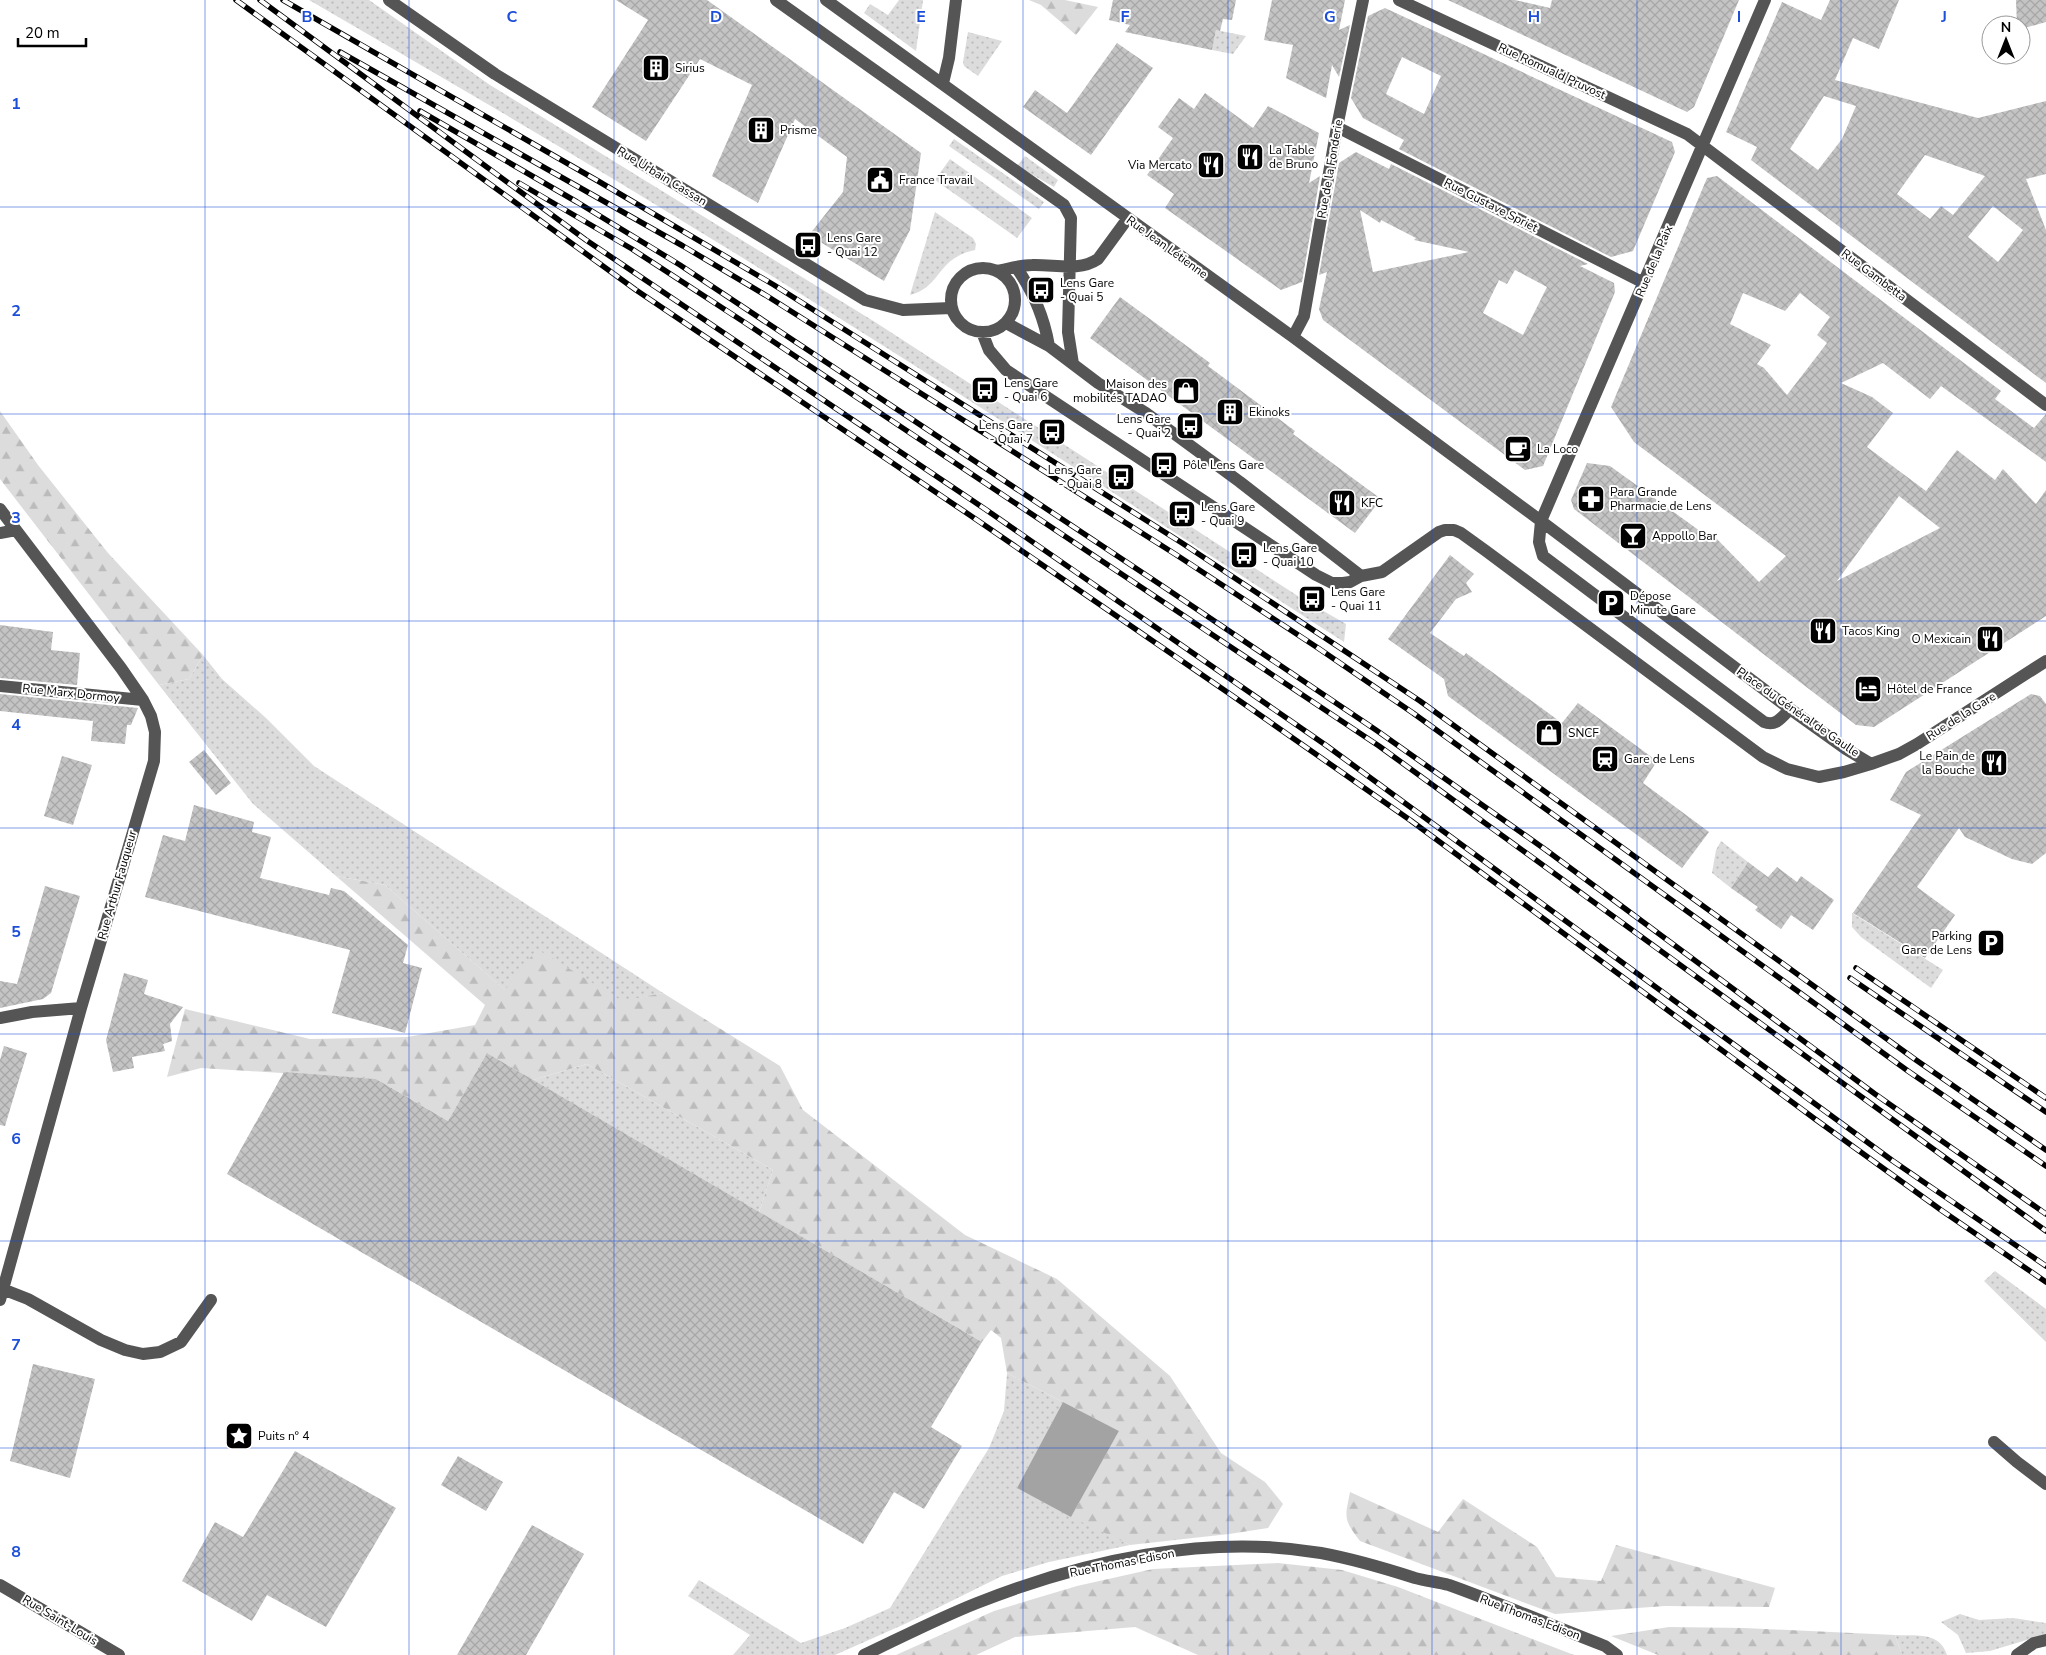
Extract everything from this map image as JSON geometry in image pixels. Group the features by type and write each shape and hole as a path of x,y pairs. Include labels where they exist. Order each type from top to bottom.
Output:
{"street":[{"name":"Rue Urbain Cassan","path":"389,0 495,74 865,300 903,310 952,308"},
{"path":"776,0 1064,205 1070,218 1068,332 1073,364"},
{"name":"Rue Jean Létienne","path":"826,0 1293,337 1506,495"},
{"path":"943,84 949,58 956,0"},
{"name":"Rue de la Fonderie","path":"1293,337 1304,316 1337,127 1363,0"},
{"name":"Rue Romuald Pruvost","path":"1399,0 1687,134 1703,144"},
{"name":"Rue de la Paix","path":"1541,521 1765,0"},
{"name":"Rue Gustave Spriet","path":"1337,127 1644,283"},
{"name":"Rue Gambetta","path":"1703,144 2046,405"},
{"path":"996,271 1009,282 1014,297 1012,313 1006,324 996,329 982,332 962,325 956,318 952,308 952,290 962,275 979,268 996,271 1032,265 1086,265 1098,259 1128,218"},
{"path":"1016,267 1026,281 1045,323 1050,346"},
{"path":"982,332 989,350 1006,370 1316,575 1332,583 1350,582 1361,576 1240,482 1146,414 1098,383 1050,346 1006,324"},
{"name":"Place du Général de Gaulle","path":"1506,495 1790,709 1846,749 1871,764"},
{"name":"Rue Arthur Fauqueur","path":"0,509 121,668 143,700 151,716 155,732 154,761 81,1008 1,1292"},
{"path":"1541,521 1539,542 1543,556 1705,679 1769,724 1776,722 1790,709"},
{"path":"0,533 16,530"},
{"name":"Place du Général de Gaulle","path":"1361,576 1382,572 1438,532 1454,530 1773,763 1802,774 1819,777 1871,764"},
{"name":"Rue de la Gare","path":"1871,764 1899,754 1917,744 2045,666"},
{"name":"Rue Marx Dormoy","path":"0,686 143,700"},
{"path":"0,1018 32,1012 81,1008"},
{"path":"1,1292 60,1316 101,1340 125,1350 143,1354 160,1352 180,1342 211,1300"},
{"path":"1994,1442 2046,1484"},
{"name":"Rue Thomas Edison","path":"864,1655 943,1617 1016,1589 1104,1564 1176,1552 1248,1548 1319,1553 1347,1558 1418,1579 1447,1585 1605,1646 1617,1655"},
{"name":"Rue Saint-Louis","path":"0,1584 119,1655"},
{"path":"2017,1655 2034,1643 2046,1640"}],"green space":[{"path":"309,0 369,0 490,85 875,322 1301,598 1346,624 1344,642 840,318 653,203"},
{"path":"899,0 923,0 916,51 864,13 870,4 888,15"},
{"path":"1029,0 1065,0 1098,7 1076,35 1041,5"},
{"path":"1216,30 1246,36 1233,54 1212,50"},
{"path":"968,32 1002,41 978,76 964,66 963,62"},
{"path":"954,139 1044,202 1039,209 949,146"},
{"path":"1025,156 1058,180 1054,187 1017,166"},
{"path":"950,159 1032,218 1017,238 935,180"},
{"path":"935,212 973,238 976,244 975,250 953,259 928,286 910,295"},
{"path":"0,411 38,465 108,553 203,655 189,679 159,685 0,479"},
{"path":"203,655 222,679 266,718 314,766 663,993 622,1002 537,950 506,991 385,885 336,876 253,804 159,685 189,679"},
{"path":"1721,841 1748,862 1731,888 1712,873 1716,850"},
{"path":"336,876 385,885 505,990 537,949 622,1001 663,993 780,1066 803,1110 965,1235 1057,1279 1170,1376 1221,1453 1265,1482 1283,1504 1268,1528 1130,1545 1071,1517 1119,1431 1007,1373 1001,1338 991,1330 982,1342 759,1212 773,1170 587,1064 533,1080 487,1053 448,1121 376,1079 201,1068 167,1077 185,1009 310,1039 407,1037 475,1025 485,1005"},
{"path":"1852,913 1943,970 1931,988 1861,937 1852,927"},
{"path":"587,1064 773,1170 759,1212 533,1080"},
{"path":"1995,1271 2046,1309 2046,1342 1984,1281"},
{"path":"1007,1373 1063,1402 1017,1488 1130,1545 1049,1562 1002,1576 907,1623 835,1655 733,1655 750,1635 688,1596 699,1580 801,1643 845,1628 890,1608 989,1448 1004,1411"},
{"path":"1350,1492 1438,1532 1463,1499 1537,1547 1556,1577 1601,1581 1616,1545 1775,1588 1769,1607 1665,1606 1555,1614 1360,1541 1348,1523 1346,1513"},
{"path":"1278,1563 1342,1570 1398,1587 1574,1655 1198,1655 1135,1627 1015,1637 976,1655 896,1655 994,1611 1077,1586 1153,1569"},
{"path":"1960,1614 1979,1620 2013,1618 2046,1623 2046,1634 1990,1651 1966,1653 1958,1635 1941,1622"},
{"path":"1669,1627 1744,1628 1895,1635 1902,1655 1658,1655 1611,1636"},
{"path":"1895,1635 1918,1635 1933,1638 1944,1647 1947,1655 1902,1655"}],"shaded area":[{"path":"1063,1402 1119,1431 1071,1517 1017,1488"}],"building":[{"path":"616,0 707,0 921,153 910,230 884,281 809,235 843,192 847,157 795,119 758,203 712,176 752,85 700,59 646,141 592,107 648,20"},
{"path":"1113,0 1236,0 1232,20 1223,19 1220,31 1216,30 1212,50 1125,32 1130,25 1109,20"},
{"path":"1272,0 1345,0 1339,30 1350,25 1339,77 1332,65 1326,98 1286,78 1293,45 1264,40"},
{"path":"1448,0 1515,0 1550,8 1552,0 1739,0 1694,107 1687,112"},
{"path":"1830,0 1899,0 1879,49 1853,38 1835,80 1978,118 2046,101 2046,174 2026,179 2046,230 2046,383 1751,160 1757,147 1726,132 1782,2 1821,20","holes":["1824,96 1856,106 1842,139 1818,170 1790,149","1925,155 1985,176 1953,215 1941,206 1930,219 1897,194","1993,206 2023,230 1998,262 1968,237"]},
{"path":"2016,0 2046,0 2046,22 2031,26 2031,15 2017,15"},
{"path":"1385,8 1672,142 1675,152 1633,251 1611,257 1399,149 1404,140 1363,118 1351,98 1368,16","holes":["1402,57 1441,76 1424,114 1386,94"]},
{"path":"1117,43 1153,68 1091,155 1023,107 1035,90 1067,113"},
{"path":"1205,93 1253,128 1268,106 1319,133 1309,183 1320,176 1302,282 1281,290 1165,208 1174,194 1147,175 1173,138 1158,127 1179,98 1194,109"},
{"path":"1356,152 1389,169 1391,164 1588,264 1580,266 1614,283 1615,292 1543,466 1525,470 1323,320 1319,309 1327,272 1319,275 1339,163","holes":["1360,210 1380,223 1381,220 1416,238 1414,240 1469,252 1373,272","1515,270 1547,287 1523,335 1483,313 1499,280 1507,284"]},
{"path":"1717,176 2001,391 1995,399 2034,428 2046,414 2046,462 1941,386 1930,399 1883,363 1841,383 1872,397 1893,413 1867,447 1926,491 1957,450 1995,480 2003,469 2036,504 2046,490 2046,616 1874,727 1856,725 1574,509 1571,500 1587,463 1610,466 1711,539 1714,536 1759,582 1786,556 1634,442 1611,407 1707,178","holes":["1743,293 1785,311 1800,293 1830,317 1817,335 1827,343 1787,395 1764,368 1757,364 1771,345 1730,324","1899,496 1940,528 1837,581"]},
{"name":"Ekinoks","path":"1120,297 1210,363 1208,366 1295,431 1293,434 1381,499 1355,533 1090,338"},
{"path":"1450,555 1474,574 1466,583 1472,592 1456,599 1430,633 1464,656 1466,653 1562,723 1578,703 1657,761 1643,783 1709,832 1682,868 1448,696 1444,679 1388,639"},
{"path":"0,625 53,632 51,650 80,653 77,685 0,678"},
{"path":"0,694 138,708 131,725 127,725 125,744 91,741 93,721 0,711"},
{"path":"2031,694 2040,696 2046,704 2046,853 2032,864 2012,859 1965,837 1959,828 1917,887 1955,915 1925,958 1853,913 1921,815 1890,800 1906,772"},
{"path":"204,750 231,783 216,795 189,762"},
{"path":"62,756 92,765 73,825 44,816"},
{"path":"194,805 254,822 252,832 271,837 260,878 329,895 331,888 344,891 408,945 403,963 422,968 405,1033 332,1013 350,950 145,897 163,835 185,841"},
{"path":"1748,862 1768,877 1777,867 1797,882 1801,876 1834,900 1813,930 1791,915 1781,929 1755,910 1758,907 1731,888"},
{"path":"45,886 80,896 51,993 43,999 0,1008 0,981 17,984"},
{"path":"124,973 148,980 144,994 183,1007 170,1024 172,1041 163,1044 165,1051 132,1057 134,1068 113,1072 106,1040"},
{"path":"4,1046 27,1053 5,1126 0,1125 0,1060"},
{"path":"487,1053 982,1342 931,1427 962,1446 924,1509 894,1492 863,1544 227,1174 284,1072 376,1079 448,1121"},
{"path":"33,1364 95,1379 70,1478 10,1461"},
{"path":"295,1451 396,1508 326,1627 267,1595 252,1621 182,1581 215,1522 243,1537"},
{"path":"458,1456 503,1482 486,1511 441,1485"},
{"path":"532,1525 584,1554 526,1655 457,1655"}],"railway":[{"path":"236,0 636,290 977,520 1410,820 1815,1119 1941,1210 2046,1282"},
{"path":"260,0 586,240 985,509 1327,746 1893,1161 2046,1266"},
{"path":"283,0 598,181 774,285 1182,543 1420,701 1916,1060 2046,1150"},
{"path":"340,52 683,246 767,296 1175,554 1413,713 1908,1071 2046,1166"},
{"path":"420,111 577,202 680,265 1376,730 1546,850 1875,1094 2046,1214"},
{"path":"519,183 632,249 747,324 1379,746 2046,1231"},
{"path":"1856,968 2046,1098"},
{"path":"1850,978 2046,1112"}],"place":[{"name":"Sirius","path":"656,68"},
{"name":"Prisme","path":"761,130"},
{"name":"La Table de Bruno","path":"1250,157"},
{"name":"Via Mercato","path":"1211,165"},
{"name":"France Travail","path":"880,180"},
{"name":"Lens Gare - Quai 12","path":"808,245"},
{"name":"Lens Gare - Quai 5","path":"1041,290"},
{"name":"Lens Gare - Quai 6","path":"985,390"},
{"name":"Maison des mobilités TADAO","path":"1186,391"},
{"name":"Ekinoks","path":"1230,412"},
{"name":"Lens Gare - Quai 2","path":"1190,426"},
{"name":"Lens Gare - Quai 7","path":"1052,432"},
{"name":"La Loco","path":"1518,449"},
{"name":"Pôle Lens Gare","path":"1164,465"},
{"name":"Lens Gare - Quai 8","path":"1121,477"},
{"name":"Para Grande Pharmacie de Lens","path":"1591,499"},
{"name":"KFC","path":"1342,503"},
{"name":"Lens Gare - Quai 9","path":"1182,514"},
{"name":"Appollo Bar","path":"1633,536"},
{"name":"Lens Gare - Quai 10","path":"1244,555"},
{"name":"Lens Gare - Quai 11","path":"1312,599"},
{"name":"Dépose Minute Gare","path":"1611,603"},
{"name":"Tacos King","path":"1823,631"},
{"name":"O Mexicain","path":"1990,639"},
{"name":"Hôtel de France","path":"1868,689"},
{"name":"SNCF","path":"1549,733"},
{"name":"Gare de Lens","path":"1605,759"},
{"name":"Le Pain de la Bouche","path":"1994,763"},
{"name":"Parking Gare de Lens","path":"1991,943"},
{"name":"Puits n° 4","path":"239,1436"}]}
